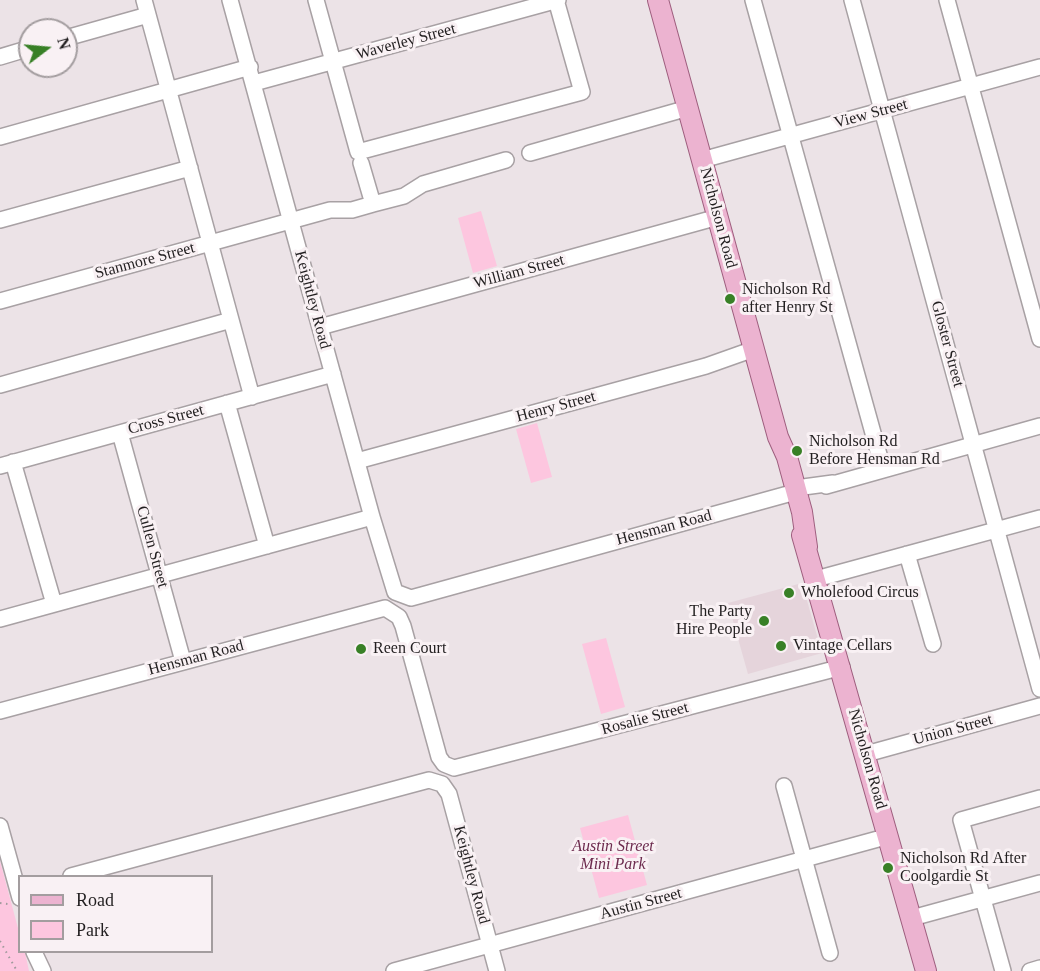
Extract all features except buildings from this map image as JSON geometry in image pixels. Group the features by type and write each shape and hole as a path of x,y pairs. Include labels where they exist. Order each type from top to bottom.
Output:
{"main road":[{"name":"Nicholson Road","path":"658,0 778,437 780,460 794,493 807,547 926,971"}],"street":[{"path":"144,0 252,397"},
{"name":"Keightley Road","path":"230,0 391,584 401,596"},
{"path":"316,0 358,152 582,92 557,0"},
{"name":"Waverley Street","path":"254,83 333,62 508,7 557,0"},
{"path":"753,0 883,469"},
{"name":"Gloster Street","path":"852,0 1040,689"},
{"path":"947,0 1040,339"},
{"path":"78,35 148,15"},
{"path":"0,57 18,52"},
{"name":"View Street","path":"702,160 1040,67"},
{"path":"0,137 250,68"},
{"path":"530,153 688,108"},
{"name":"Stanmore Street","path":"0,301 330,210 352,210 404,196 423,184 506,160"},
{"path":"361,162 373,204"},
{"path":"0,220 190,168"},
{"name":"William Street","path":"320,327 718,217"},
{"path":"0,385 231,320"},
{"name":"Henry Street","path":"357,461 706,366 754,350"},
{"name":"Cross Street","path":"7,464 333,374"},
{"path":"227,403 267,546"},
{"name":"Hensman Road","path":"401,596 411,598 422,596 1040,426"},
{"name":"Cullen Street","path":"120,433 183,662"},
{"path":"7,464 54,604"},
{"path":"0,619 372,517"},
{"path":"816,579 1040,518"},
{"path":"907,554 933,644"},
{"name":"Hensman Road","path":"0,711 376,608 392,611 403,626 439,757 448,766"},
{"name":"Rosalie Street","path":"448,766 464,767 842,667"},
{"name":"Union Street","path":"866,754 1040,706"},
{"name":"Keightley Road","path":"75,875 420,781 438,782 449,794 497,971"},
{"path":"784,786 830,953"},
{"path":"1003,971 961,820 1040,798"},
{"path":"0,826 18,889"},
{"name":"Austin Street","path":"394,971 889,836"},
{"path":"912,918 1040,882"},
{"path":"1030,971 1040,968"}],"path":[{"path":"0,941 17,971"}],"shaded area":[{"path":"802,583 822,653 748,674 728,603"}],"green space":[{"path":"481,211 497,266 473,273 458,218"},
{"path":"537,423 552,477 531,483 516,429"},
{"path":"606,638 625,707 601,714 582,644"},
{"name":"Austin Street Mini Park","path":"628,815 647,885 599,898 580,828"},
{"path":"0,861 18,928 18,953 25,953 29,971 0,971"}],"place":[{"name":"Nicholson Rd after Henry St","path":"730,299"},
{"name":"Nicholson Rd Before Hensman Rd","path":"797,451"},
{"name":"Wholefood Circus","path":"789,593"},
{"name":"The Party Hire People","path":"764,621"},
{"name":"Vintage Cellars","path":"781,646"},
{"name":"Reen Court","path":"361,649"},
{"name":"Nicholson Rd After Coolgardie St","path":"888,868"}]}
